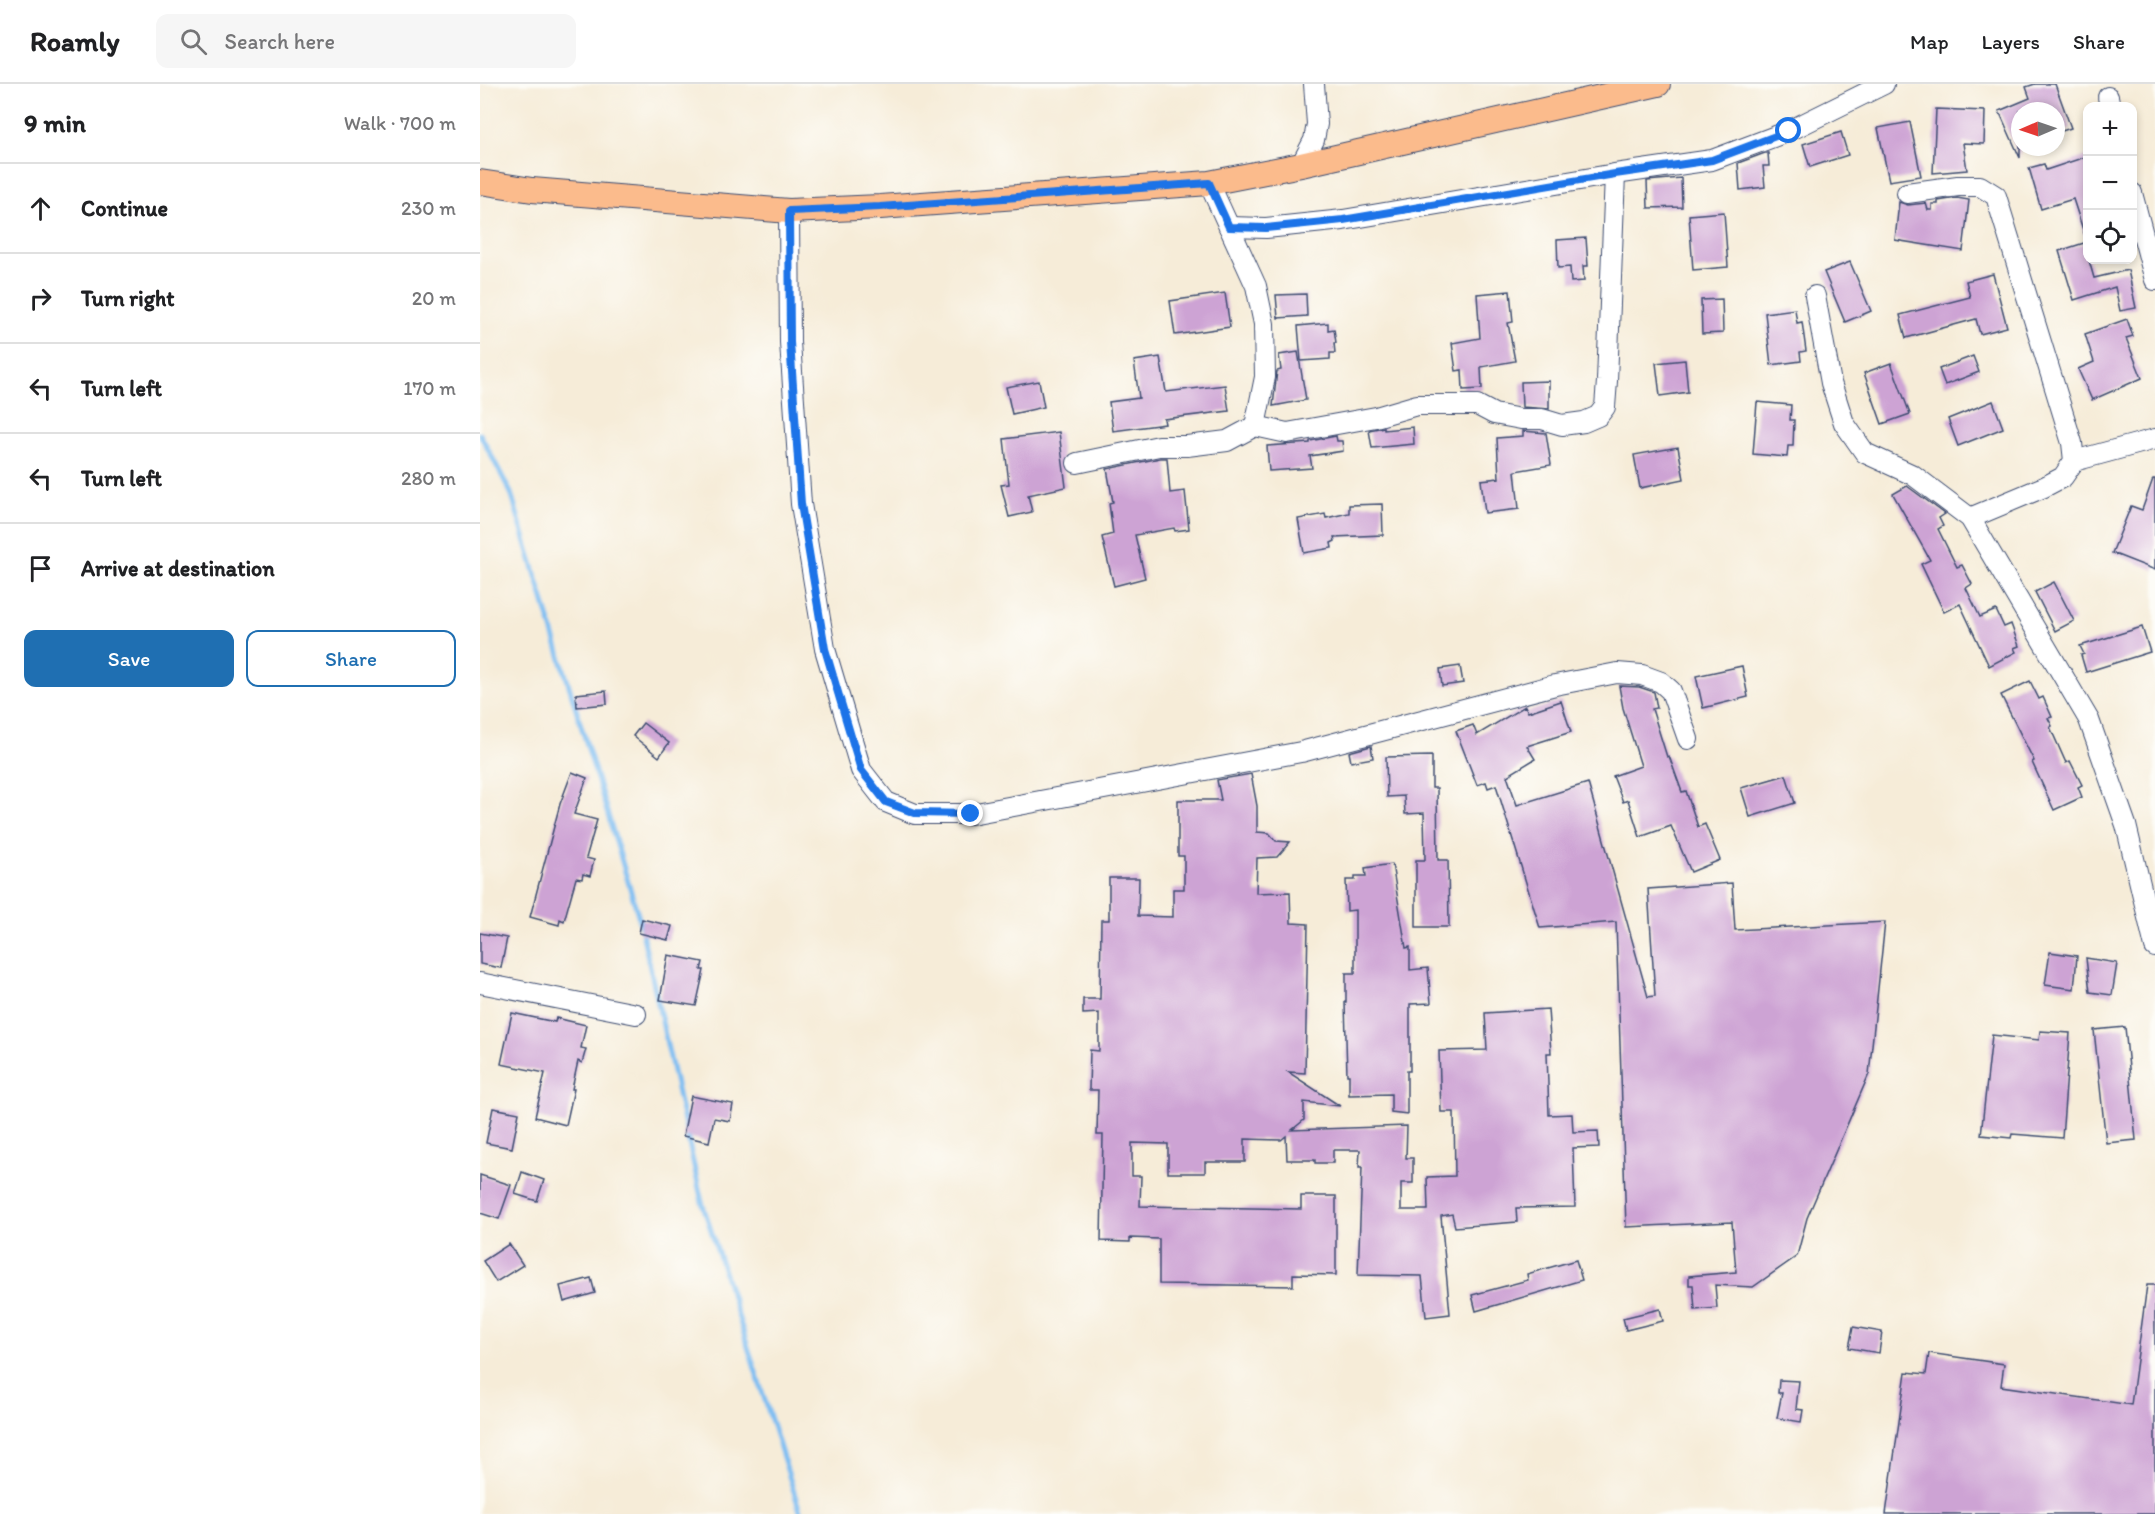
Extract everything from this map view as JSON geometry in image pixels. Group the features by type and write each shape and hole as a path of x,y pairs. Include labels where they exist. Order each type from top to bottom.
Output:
{"main road":[{"path":"480,182 532,190 789,211 892,206 1209,183 1300,165 1658,84"}],"street":[{"path":"1300,165 1314,140 1317,124 1314,84"},
{"path":"1229,227 1266,228 1343,220 1712,160 1789,131 1884,84"},
{"path":"1077,463 1159,446 1187,446 1227,441 1256,426 1287,432 1308,430 1376,417 1417,405 1477,405 1494,414 1521,419 1542,419 1562,425 1584,422 1598,416 1605,407 1607,381 1615,174"},
{"path":"1209,183 1256,286 1264,324 1265,377 1256,426"},
{"path":"1908,193 1958,186 1980,186 1996,196 2072,443 2074,461 2063,477 1970,518"},
{"path":"2137,209 2155,280"},
{"path":"789,211 790,342 801,504 825,649 861,770 886,802 915,813 971,814 1301,752 1555,685 1617,673 1642,675 1661,682 1671,691 1688,739"},
{"path":"1815,296 1831,383 1844,423 1865,453 1913,475 1970,518 2089,720 2126,825 2155,947"},
{"path":"2074,461 2155,440"},
{"path":"480,983 636,1014"}],"building":[{"path":"2035,84 2055,84 2062,102 2020,102 2030,98 2026,87"},
{"path":"2011,106 2011,138 1999,111"},
{"path":"1936,109 1985,111 1984,144 1963,143 1967,170 1933,173"},
{"path":"2065,112 2071,128 2065,130"},
{"path":"1910,122 1921,176 1889,181 1878,128"},
{"path":"1841,132 1848,155 1810,167 1803,144"},
{"path":"1768,153 1769,166 1763,166 1765,187 1740,190 1738,163"},
{"path":"2083,158 2083,230 2073,199 2041,209 2029,168 2044,164 2046,170"},
{"path":"1681,178 1682,207 1648,208 1647,181"},
{"path":"1957,198 1969,200 1963,251 1895,240 1899,202 1908,205 1926,203 1928,210 1932,210 1932,204 1938,204 1938,201"},
{"path":"1724,212 1728,267 1693,270 1689,215"},
{"path":"1586,238 1588,266 1583,266 1584,281 1571,282 1570,267 1558,268 1557,240"},
{"path":"2083,243 2083,264 2090,264 2094,278 2128,270 2136,308 2120,311 2115,287 2074,300 2059,251"},
{"path":"1850,262 1871,311 1845,322 1824,272"},
{"path":"1993,274 2007,327 1980,334 1976,319 1906,338 1900,315 1970,297 1966,281"},
{"path":"1510,291 1513,322 1508,323 1515,361 1481,367 1482,389 1463,390 1462,370 1456,371 1452,343 1480,338 1477,294"},
{"path":"1225,293 1230,327 1175,335 1170,301"},
{"path":"1306,294 1307,316 1278,318 1276,295"},
{"path":"1722,299 1723,333 1702,334 1701,300"},
{"path":"1795,309 1797,323 1802,322 1806,351 1800,352 1801,361 1771,365 1765,313"},
{"path":"2127,319 2133,336 2126,338 2142,378 2092,400 2078,369 2094,362 2085,334"},
{"path":"1328,323 1328,330 1334,329 1335,353 1330,353 1330,359 1301,361 1298,326"},
{"path":"1298,352 1306,400 1273,406 1277,371 1281,370 1279,355"},
{"path":"1973,356 1979,372 1945,385 1939,369"},
{"path":"1160,357 1166,392 1225,385 1229,411 1164,419 1165,424 1113,431 1109,402 1139,398 1134,361"},
{"path":"1685,360 1688,392 1660,396 1656,363"},
{"path":"1891,363 1910,414 1882,424 1864,373"},
{"path":"1039,381 1044,407 1012,414 1006,387"},
{"path":"1549,381 1549,409 1522,407 1521,382"},
{"path":"1993,401 2003,428 1958,446 1948,419"},
{"path":"1757,402 1791,405 1790,420 1794,420 1793,446 1788,446 1787,457 1753,454"},
{"path":"1384,427 1384,430 1413,427 1414,444 1372,448 1369,430"},
{"path":"1523,431 1546,433 1551,465 1515,471 1519,509 1485,513 1481,480 1499,478 1497,438 1523,436"},
{"path":"1059,432 1066,487 1028,495 1032,512 1009,517 1001,485 1009,484 1004,439"},
{"path":"1336,436 1337,441 1342,441 1343,451 1310,456 1312,468 1269,471 1267,446 1310,443 1310,441"},
{"path":"1678,447 1684,479 1640,488 1634,455"},
{"path":"1167,458 1170,493 1185,491 1189,529 1175,531 1174,528 1135,535 1145,578 1114,586 1102,537 1113,534 1109,503 1113,502 1107,469"},
{"path":"2153,479 2155,479 2155,570 2112,553 2131,506 2142,510"},
{"path":"1907,486 1945,514 1939,518 1943,526 1938,529 1957,567 1962,565 1972,584 1966,588 1980,617 1996,610 2004,627 2011,624 2019,646 2014,648 2016,652 1989,666 1960,604 1944,612 1921,564 1930,560 1893,494"},
{"path":"1382,504 1383,535 1334,537 1335,541 1331,543 1332,548 1304,553 1298,519 1325,514 1326,518 1349,513 1349,505"},
{"path":"2054,582 2074,621 2055,631 2035,592"},
{"path":"2142,627 2150,652 2086,672 2081,655 2084,654 2080,646"},
{"path":"1460,666 1463,683 1442,686 1440,669"},
{"path":"1742,666 1748,697 1703,708 1696,676"},
{"path":"2030,681 2039,699 2043,697 2052,717 2048,718 2052,726 2050,727 2066,763 2070,761 2082,785 2078,787 2082,797 2054,810 2032,762 2034,761 2001,695"},
{"path":"1619,686 1639,687 1654,692 1657,708 1652,709 1667,757 1669,756 1682,792 1686,791 1698,827 1705,824 1720,860 1691,872 1671,826 1640,837 1628,800 1623,802 1613,776 1641,766 1623,708"},
{"path":"606,691 607,704 577,707 576,694"},
{"path":"1561,701 1571,732 1527,746 1535,759 1507,776 1517,805 1588,783 1648,997 1655,996 1648,889 1732,883 1735,930 1885,922 1869,1074 1807,1218 1797,1256 1753,1287 1715,1285 1717,1308 1695,1310 1693,1285 1689,1285 1689,1276 1736,1272 1732,1222 1626,1227 1616,922 1540,928 1496,785 1488,788 1486,782 1477,785 1456,731 1473,725 1477,735 1525,706 1528,712"},
{"path":"643,723 669,743 659,757 633,736"},
{"path":"1371,746 1373,758 1351,762 1349,752"},
{"path":"1432,756 1432,788 1437,788 1438,860 1448,860 1449,927 1416,927 1416,860 1425,860 1424,813 1405,814 1404,796 1387,797 1386,757"},
{"path":"572,772 587,778 574,814 597,820 586,858 594,860 590,876 583,874 582,879 576,878 564,921 560,919 559,925 530,917 560,804"},
{"path":"1251,774 1257,806 1257,832 1269,833 1276,841 1290,842 1277,857 1257,858 1256,893 1290,892 1291,923 1308,924 1305,1073 1288,1072 1340,1106 1304,1102 1304,1120 1292,1130 1407,1126 1406,1158 1413,1158 1413,1183 1401,1183 1401,1210 1428,1210 1427,1177 1455,1176 1454,1112 1441,1112 1439,1051 1487,1050 1485,1013 1548,1009 1551,1053 1547,1053 1549,1115 1572,1114 1573,1132 1598,1131 1599,1147 1573,1148 1575,1207 1516,1208 1517,1222 1455,1227 1452,1214 1441,1216 1450,1314 1426,1317 1422,1276 1358,1275 1362,1167 1359,1167 1360,1150 1333,1150 1333,1163 1315,1163 1315,1160 1287,1160 1286,1136 1281,1140 1245,1139 1245,1162 1205,1162 1205,1173 1168,1173 1168,1144 1132,1143 1132,1176 1141,1176 1140,1206 1301,1209 1301,1196 1336,1196 1336,1275 1293,1274 1293,1286 1159,1284 1159,1239 1130,1238 1130,1242 1101,1241 1103,1135 1097,1135 1098,1090 1089,1090 1090,1050 1099,1051 1099,1013 1083,1014 1083,999 1100,999 1101,920 1109,920 1109,878 1139,878 1138,916 1173,917 1173,889 1184,889 1184,856 1178,856 1178,800 1221,800 1217,780"},
{"path":"1786,775 1795,803 1750,817 1741,788"},
{"path":"1392,864 1406,948 1410,947 1410,970 1428,968 1431,1003 1410,1004 1410,1071 1407,1071 1407,1114 1391,1112 1391,1094 1349,1095 1349,1075 1347,1075 1346,973 1355,973 1355,910 1347,911 1346,880 1355,880 1355,876 1366,876 1365,868"},
{"path":"642,919 672,926 668,940 639,933"},
{"path":"480,933 507,938 501,968 480,964"},
{"path":"2050,952 2077,956 2074,989 2045,985"},
{"path":"668,955 703,962 701,970 704,970 696,1006 660,1000"},
{"path":"2086,958 2117,963 2112,995 2090,992"},
{"path":"512,1013 555,1022 556,1018 586,1025 581,1048 586,1049 582,1063 578,1061 566,1125 535,1117 545,1073 501,1064"},
{"path":"2125,1027 2136,1140 2106,1143 2094,1030"},
{"path":"2040,1031 2070,1033 2062,1138 2012,1134 2011,1138 1981,1135 1992,1035 2039,1040"},
{"path":"691,1096 733,1104 730,1121 714,1118 709,1142 683,1136"},
{"path":"493,1108 519,1113 512,1148 486,1143"},
{"path":"522,1172 544,1180 537,1201 515,1194"},
{"path":"480,1175 511,1185 499,1219 480,1213"},
{"path":"509,1244 523,1265 496,1282 483,1261"},
{"path":"1576,1260 1582,1280 1476,1311 1472,1295 1528,1280 1527,1274"},
{"path":"591,1278 595,1293 564,1302 560,1286"},
{"path":"2147,1285 2155,1285 2155,1514 1886,1514 1906,1372 1926,1374 1929,1353 2004,1364 2001,1386 2131,1405"},
{"path":"1660,1309 1663,1321 1626,1330 1623,1318"},
{"path":"1853,1327 1882,1332 1879,1353 1849,1348"},
{"path":"1779,1380 1799,1381 1796,1409 1803,1410 1801,1422 1777,1418 1782,1393 1778,1393"}],"waterway":[{"path":"480,434 511,493 639,918 702,1202 801,1514"}],"route":[{"path":"971,814 915,813 886,802 861,770 825,649 801,504 790,342 789,211 880,207 1209,183 1229,227 1266,228 1343,220 1712,160 1789,131"}]}
